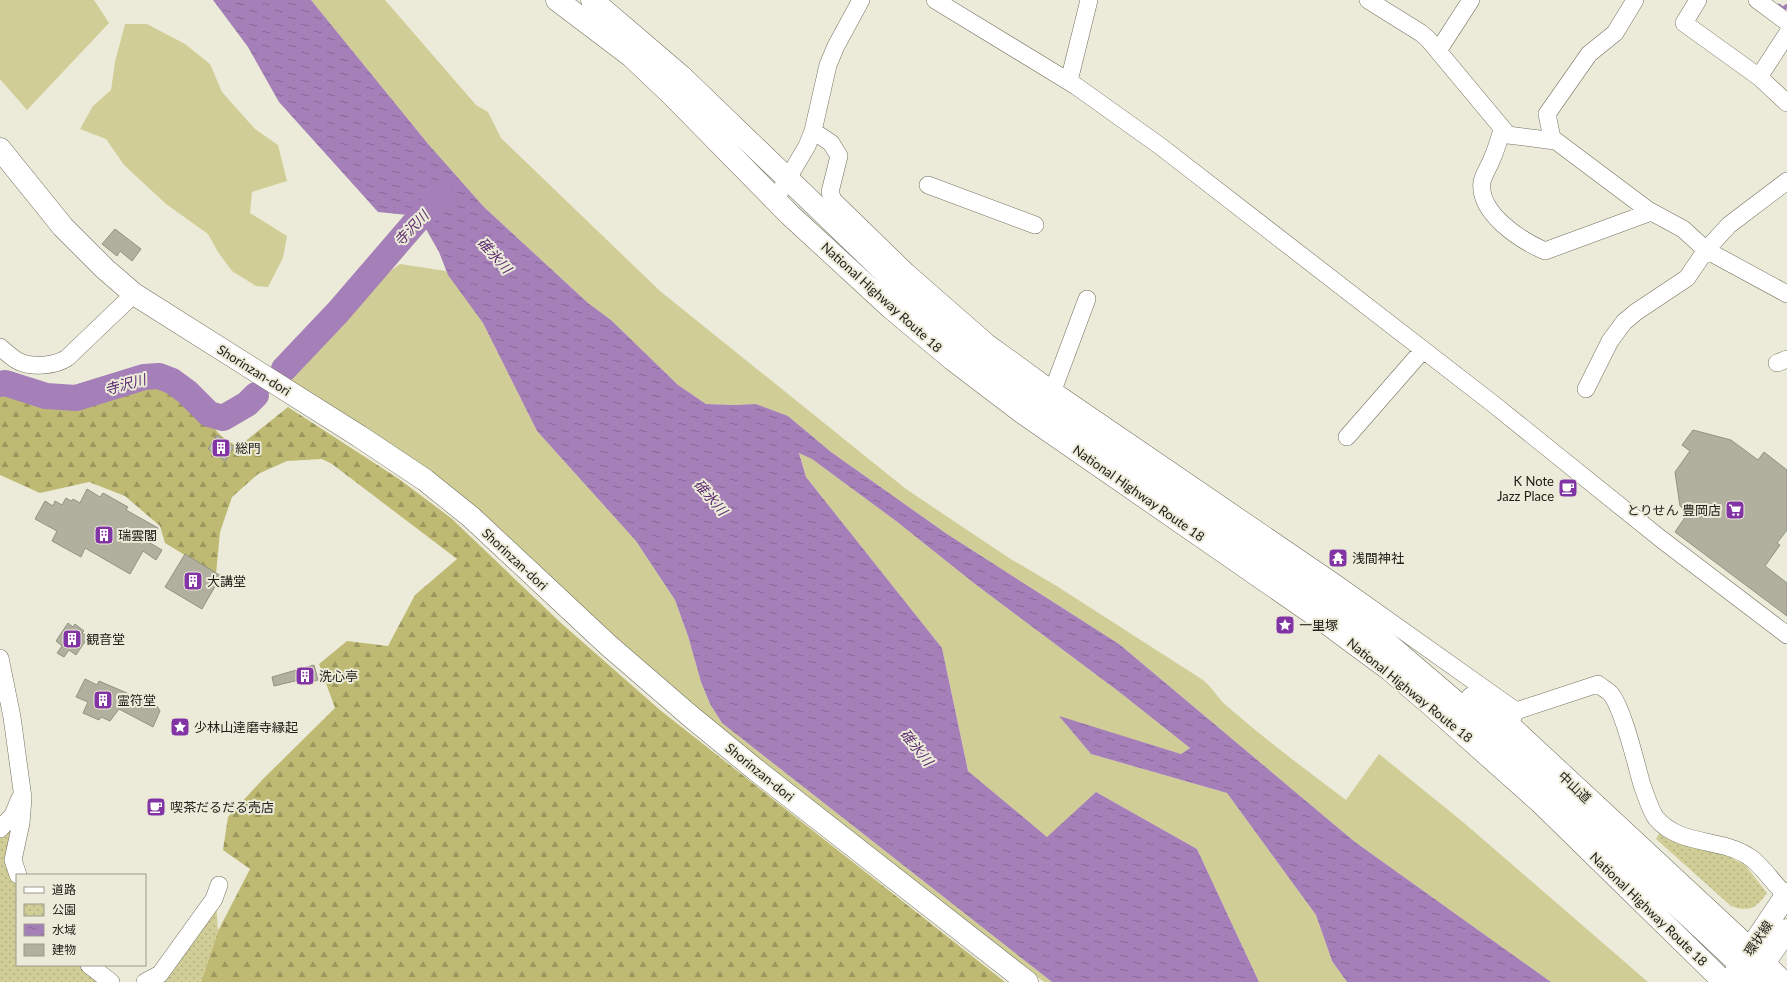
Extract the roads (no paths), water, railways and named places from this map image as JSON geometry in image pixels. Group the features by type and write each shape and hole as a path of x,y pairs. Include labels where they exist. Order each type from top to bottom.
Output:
{"main road":[{"name":"National Highway Route 18","path":"557,0 642,67 775,200 891,308 1023,413 1294,600 1390,670 1540,802 1724,982"},
{"name":"National Highway Route 18","path":"592,0 681,76 789,178 898,285 961,340 1021,386 1288,571 1387,643 1445,690 1510,726"},
{"name":"Shorinzan-dori","path":"1,154 63,227 105,270 134,294 359,436 425,480 471,517 585,624 689,715 1027,982"},
{"name":"中山道","path":"1510,726 1747,971 1783,982"},
{"name":"環状線","path":"1747,971 1787,895"},
{"name":"環状線","path":"1747,971 1787,930"}],"street":[{"path":"775,200 789,178 813,131 828,65 836,46 861,0"},
{"path":"935,0 1069,81 1160,146 1423,350 1661,539 1787,636"},
{"path":"1069,81 1089,0"},
{"path":"1368,0 1421,33 1438,51 1502,130 1508,135 1555,140"},
{"path":"1438,51 1471,0"},
{"path":"1635,0 1614,33 1589,54 1547,114 1552,138 1651,212 1683,229 1706,250 1787,294"},
{"path":"1698,0 1684,23 1759,77 1787,103"},
{"path":"1757,0 1787,22"},
{"path":"1759,77 1787,34"},
{"path":"1502,130 1492,161 1487,168 1483,181 1482,192 1485,202 1494,214 1528,244 1545,251 1651,212"},
{"path":"813,131 831,142 839,156 830,192 833,200 913,277 988,342 1054,390 1337,584 1510,726 1598,684 1610,694 1621,715 1646,794 1656,818 1670,830 1703,842 1735,850 1749,856 1776,886 1787,895"},
{"path":"1586,389 1610,341 1624,322 1636,312 1687,278 1706,250 1729,225 1787,181"},
{"path":"928,185 1035,225"},
{"path":"0,347 19,362 40,365 58,364 67,358 134,294"},
{"path":"1054,390 1087,299"},
{"path":"1347,437 1423,350"},
{"path":"0,658 12,717 22,786 22,816 13,860 18,874"},
{"path":"0,829 18,807 22,786"},
{"path":"145,982 160,974 214,899 219,885"},
{"path":"90,966 111,982"}],"water":[{"name":"碓氷川","path":"213,0 311,0 429,145 484,207 588,303 611,320 678,385 706,404 756,404 788,416 831,452 947,534 1119,644 1355,842 1551,982 1347,982 1332,961 1316,915 1227,793 1091,754 1059,716 1181,754 1190,748 1118,691 975,584 896,521 812,459 799,453 806,477 942,648 968,771 1047,837 1096,792 1197,849 1259,982 1052,982 722,723 710,704 701,682 688,636 675,600 636,541 537,431 483,323 448,275 439,252 423,224 408,215 378,212 279,102 248,47"}],"waterway":[{"path":"1779,6 1783,9 1787,6"},
{"name":"寺沢川","path":"284,369 338,312 419,218 443,197"},
{"name":"寺沢川","path":"0,384 5,383 46,396 76,398 144,377 159,376 172,381 187,392 209,414 223,418 247,404 256,395"}],"place":[{"name":"総門","path":"221,448"},
{"name":"K Note Jazz Place","path":"1568,488"},
{"name":"とりせん 豊岡店","path":"1735,510"},
{"name":"瑞雲閣","path":"104,535"},
{"name":"浅間神社","path":"1338,558"},
{"name":"大講堂","path":"193,581"},
{"name":"一里塚","path":"1285,625"},
{"name":"観音堂","path":"72,639"},
{"name":"洗心亭","path":"305,676"},
{"name":"霊符堂","path":"103,700"},
{"name":"少林山達磨寺縁起","path":"180,727"},
{"name":"喫茶だるだる売店","path":"156,807"}]}
